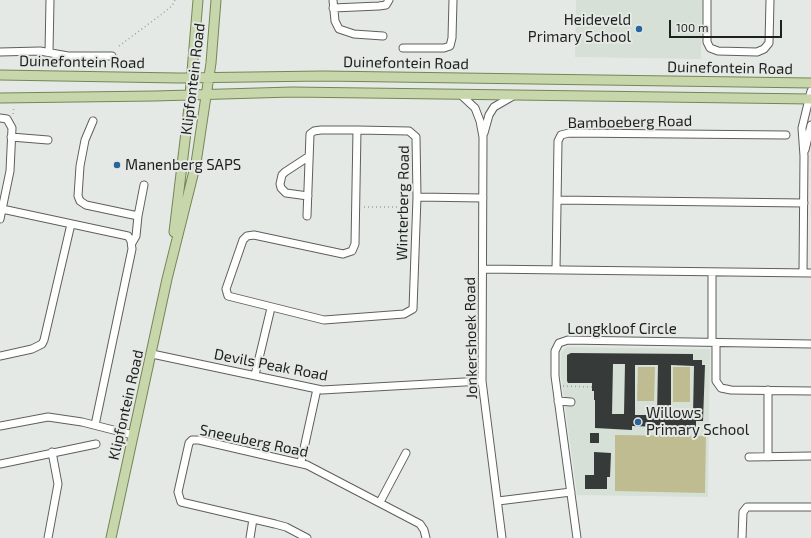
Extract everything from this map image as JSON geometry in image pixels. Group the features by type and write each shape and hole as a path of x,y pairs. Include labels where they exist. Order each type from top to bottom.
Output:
{"main road":[{"name":"Klipfontein Road","path":"167,279 190,95 198,0"},
{"name":"Klipfontein Road","path":"111,538 167,279 195,168 207,94 216,0"},
{"name":"Duinefontein Road","path":"0,75 191,78 346,76 811,83"},
{"name":"Duinefontein Road","path":"0,98 292,92 513,96 810,96"}],"street":[{"path":"49,52 50,0"},
{"path":"383,36 346,33 339,29 335,21 333,4 379,6 386,5 389,0"},
{"path":"403,48 444,48 450,46 452,38 453,0"},
{"path":"707,0 707,42 710,48 718,51 757,52 764,49 769,43 770,0"},
{"path":"0,52 49,52 68,56 112,56"},
{"name":"Jonkershoek Road","path":"461,95 475,108 480,121 483,136 482,381 502,538"},
{"name":"Jonkershoek Road","path":"483,136 490,112 494,107 513,96"},
{"path":"803,273 804,156 802,128 810,96"},
{"path":"0,118 10,121 12,137 10,171 0,219"},
{"path":"93,121 85,140 80,166 78,196 80,201 86,205 138,216"},
{"path":"804,156 811,126"},
{"path":"307,216 310,134 314,131 357,130"},
{"name":"Winterberg Road","path":"357,130 409,131 415,134 417,142 417,197 414,305 411,312 404,314 332,320 271,308 228,296 226,293 226,289 243,240 247,236 254,235 343,254 352,251 355,244 357,130"},
{"name":"Bamboeberg Road","path":"556,270 558,141 559,137 564,134 786,135"},
{"path":"12,137 48,140"},
{"path":"308,157 285,172 282,175 280,184 281,188 286,192 308,196"},
{"path":"95,425 132,243 136,236 144,185"},
{"path":"417,197 483,198"},
{"path":"557,200 804,203"},
{"path":"2,209 128,236 132,243"},
{"path":"0,356 32,349 42,344 72,224"},
{"path":"483,269 811,273"},
{"path":"712,272 716,376 719,385 731,390 811,391"},
{"path":"255,375 271,308"},
{"name":"Longkloof Circle","path":"577,538 555,376 555,351 557,346 562,341 811,344"},
{"name":"Devils Peak Road","path":"152,354 317,389 328,390 482,381"},
{"path":"301,462 317,389"},
{"path":"768,390 768,457"},
{"path":"558,401 571,402"},
{"path":"0,426 48,417 95,425 133,435"},
{"name":"Sneeuberg Road","path":"307,538 286,527 185,504 179,500 178,492 189,443 192,440 198,440 301,462 420,524 424,530 426,538"},
{"path":"0,464 96,444"},
{"path":"48,538 58,484 52,452"},
{"path":"380,502 406,453"},
{"path":"749,457 811,456"},
{"path":"498,501 571,492"},
{"path":"742,538 743,512 747,507 811,507"},
{"path":"250,538 254,519"}],"path":[{"path":"119,46 172,6 175,0"},
{"path":"12,117 14,104"},
{"path":"360,206 412,207"},
{"path":"561,386 592,387"}],"shaded area":[{"name":"Heideveld Primary School","path":"576,0 702,0 701,59 575,57"},
{"name":"Willows Primary School","path":"567,347 710,349 708,497 577,495 561,375 561,352"},
{"path":"638,367 655,367 654,401 637,401"},
{"path":"673,367 690,367 690,402 673,402"},
{"path":"615,435 706,436 705,493 615,491"}],"building":[{"path":"571,353 693,354 693,360 702,360 702,365 705,365 703,421 696,421 696,428 632,426 632,430 595,428 595,400 594,391 592,391 592,383 568,383 567,355","holes":["613,364 625,364 624,414 612,414","635,365 658,365 657,415 635,415","671,365 694,366 693,415 671,414"]},
{"path":"590,433 599,433 599,443 590,443"},
{"path":"594,452 611,453 610,477 607,477 607,489 585,489 585,475 594,475"}],"place":[{"name":"Heideveld Primary School","path":"639,29"},
{"name":"Manenberg SAPS","path":"117,165"},
{"name":"Willows Primary School","path":"638,422"}]}
